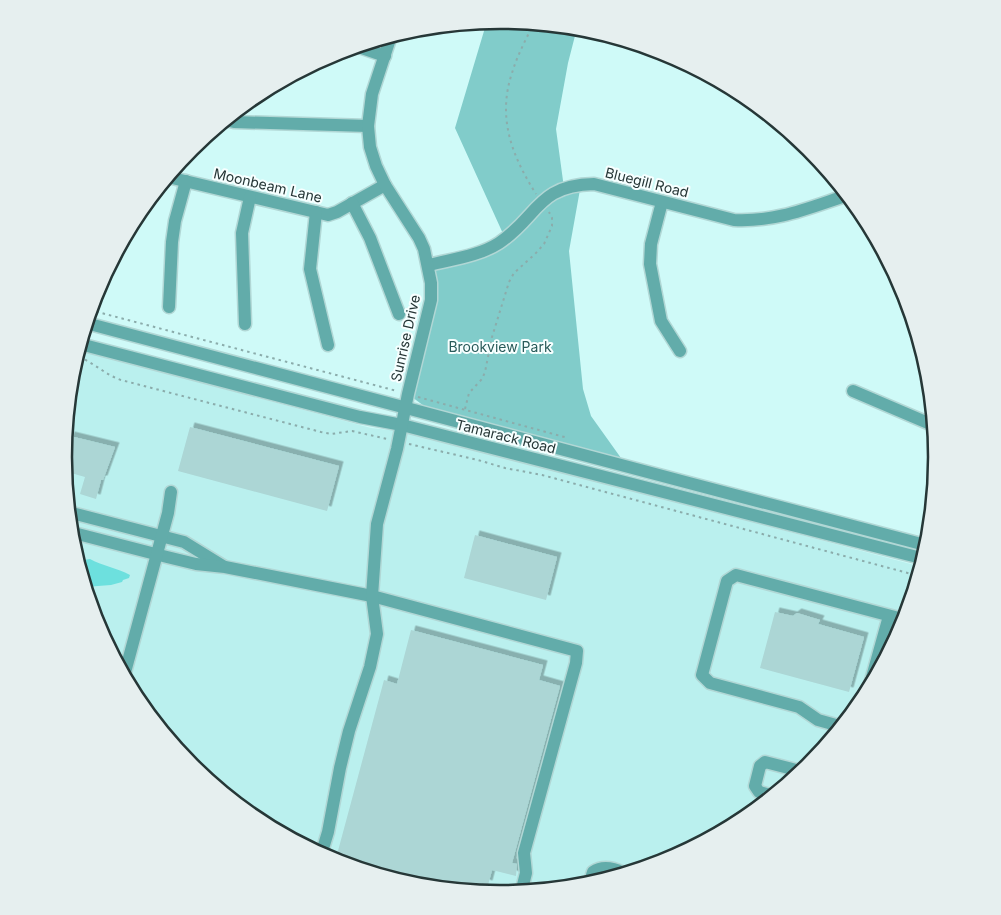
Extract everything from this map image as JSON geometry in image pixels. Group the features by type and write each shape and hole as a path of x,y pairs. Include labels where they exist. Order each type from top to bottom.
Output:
{"street":[{"name":"Sunrise Drive","path":"323,848 349,731 370,667 377,634 372,596 377,524 431,300 429,265 419,238 385,185 370,147 368,126 372,94 389,43"},
{"path":"368,50 385,56"},
{"path":"233,122 368,126"},
{"name":"Moonbeam Lane","path":"175,178 328,215 337,212 385,185"},
{"path":"169,307 172,242 186,181"},
{"name":"Bluegill Road","path":"429,265 487,250 510,234 551,194 564,188 581,184 594,184 734,220 752,221 785,215 842,197"},
{"path":"245,324 242,234 250,197"},
{"path":"662,202 651,244 650,264 661,321 680,351"},
{"path":"352,203 370,238 400,314"},
{"path":"316,212 310,269 328,345"},
{"name":"Tamarack Road","path":"93,325 920,544"},
{"name":"Tamarack Road","path":"86,346 360,417 402,425 917,557"},
{"path":"852,390 928,423"},
{"path":"126,667 168,513 171,492"},
{"path":"75,514 190,544 225,567"},
{"path":"79,534 196,564 225,567 372,596 577,651 576,663 524,853 526,873 523,885"},
{"path":"836,725 818,720 799,707 710,683 702,676 727,581 736,575 889,616 898,620"},
{"path":"876,664 889,616"},
{"path":"767,794 758,792 755,786 760,766 765,762 795,770"},
{"path":"592,876 593,872 598,868 605,867 616,870"}],"path":[{"path":"98,312 395,391"},
{"path":"83,359 98,366 114,378 121,380 321,432 331,434 352,431 376,436"},
{"path":"409,444 505,468 542,475 913,574"}],"shaded area":[{"path":"85,352 371,428 417,433 916,565 915,568 897,622 885,647 872,672 841,719 804,761 783,780 762,798 715,829 665,854 611,872 556,883 500,886 472,885 445,883 390,872 336,854 286,829 262,814 239,798 197,761 160,719 129,672 116,647 104,622 86,568 75,513 72,458 73,429 75,402"},
{"path":"90,559 130,575 129,578 111,585 92,586 84,560"}],"green space":[{"name":"Brookview Park","path":"484,30 529,30 575,35 556,129 564,188 581,184 569,251 583,389 591,416 621,458 424,406 408,394 428,315 429,265 505,238 455,128"}],"building":[{"path":"190,427 339,466 327,511 178,471"},
{"path":"73,437 115,447 103,480 101,480 96,499 80,494 85,477 73,473"},
{"path":"475,535 557,557 546,600 464,578"},
{"path":"775,612 793,616 797,613 820,620 818,624 864,637 849,692 760,668"},
{"path":"411,630 543,665 539,680 560,686 512,863 517,864 516,876 492,870 488,885 482,883 481,885 445,883 390,872 337,854 384,680 397,684"}]}
